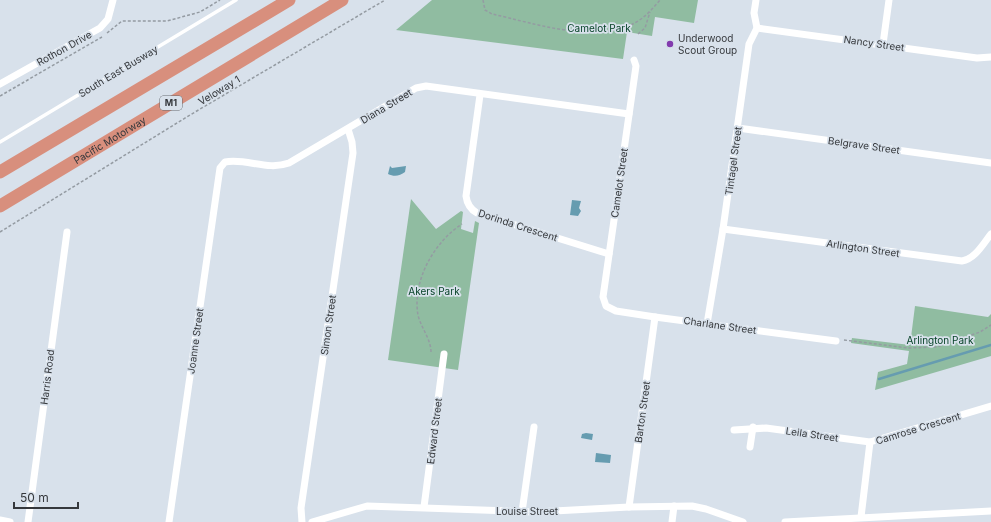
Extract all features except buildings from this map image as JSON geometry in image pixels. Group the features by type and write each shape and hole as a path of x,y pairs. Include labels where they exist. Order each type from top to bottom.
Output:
{"highway":[{"path":"0,172 288,0"},
{"name":"Pacific Motorway","path":"0,206 342,0"}],"street":[{"name":"Rothon Drive","path":"0,84 100,28 108,19 113,0"},
{"name":"Tintagel Street","path":"708,324 738,128 749,44 756,28 754,12 756,0"},
{"path":"883,44 889,0"},
{"name":"Nancy Street","path":"756,28 883,44 977,58 991,57"},
{"name":"Camelot Street","path":"606,306 603,297 636,66 634,60"},
{"name":"Diana Street","path":"225,162 232,161 271,167 289,163 416,88 426,86 480,95 628,114"},
{"name":"Dorinda Crescent","path":"480,95 466,196 467,204 471,210 609,254"},
{"name":"Belgrave Street","path":"738,128 991,163"},
{"name":"Simon Street","path":"302,522 301,508 353,153 352,142 348,129"},
{"name":"Joanne Street","path":"168,522 220,168 225,162"},
{"name":"Arlington Street","path":"723,229 962,261 968,260 974,255 991,234"},
{"name":"Harris Road","path":"28,522 67,232"},
{"name":"Charlane Street","path":"606,306 616,311 655,317 836,341"},
{"name":"Barton Street","path":"629,507 655,317"},
{"name":"Edward Street","path":"424,507 444,354"},
{"name":"Camrose Crescent","path":"861,517 870,442 991,406"},
{"path":"522,512 534,427"},
{"path":"750,447 753,427"},
{"name":"Leila Street","path":"734,430 753,427 870,442"},
{"name":"Louise Street","path":"312,522 367,506 424,507 522,512 629,507 692,506 706,509 743,522"},
{"path":"672,522 674,506"},
{"path":"785,522 861,517 887,520 991,511"},
{"path":"0,520 10,522"}],"lane":[{"name":"South East Busway","path":"0,142 236,0"}],"path":[{"path":"0,96 100,38 122,21 167,21 200,12 220,0"},
{"name":"Veloway 1","path":"0,232 108,167 190,115 384,0"},
{"path":"483,0 485,10 492,14 582,32 598,32 626,27 640,20 650,12 660,0"},
{"path":"638,34 645,28 650,12"},
{"path":"431,352 431,343 422,327 418,315 417,292 428,261 445,238 462,224"},
{"path":"836,341 848,340 908,348 937,347 980,332 991,326"}],"green space":[{"name":"Camelot Park","path":"432,0 698,0 694,23 655,17 652,36 627,32 623,59 396,30"},
{"name":"Akers Park","path":"411,199 436,229 461,211 463,212 461,229 473,233 475,221 479,223 458,370 388,360"},
{"name":"Arlington Park","path":"915,306 988,317 991,314 991,356 875,390 878,372 907,364 909,351 851,343 852,338 910,345"}],"water":[{"path":"390,166 392,168 406,166 405,172 397,176 392,176 388,174"},
{"path":"572,200 581,201 579,208 581,211 578,216 570,215"},
{"path":"582,434 593,434 592,440 581,438"},
{"path":"596,453 611,455 610,463 595,462"}],"waterway":[{"path":"879,379 991,345"}],"place":[{"name":"Underwood Scout Group","path":"670,44"}]}
